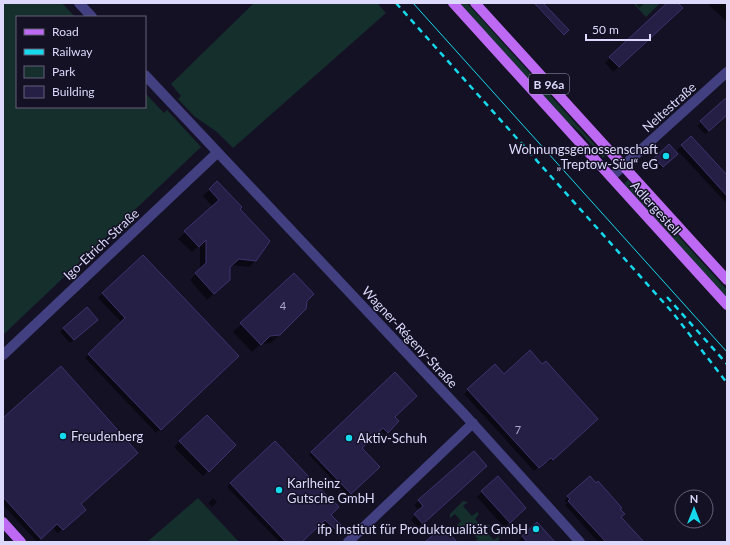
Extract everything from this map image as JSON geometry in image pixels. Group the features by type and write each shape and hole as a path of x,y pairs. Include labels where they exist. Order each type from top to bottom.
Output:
{"main road":[{"name":"Adlergestell","path":"453,3 727,305"},
{"name":"Adlergestell","path":"475,3 727,280"},
{"path":"3,522 21,542"}],"street":[{"path":"79,3 91,16"},
{"name":"Neltestraße","path":"611,177 727,72"},
{"name":"Wagner-Régeny-Straße","path":"146,76 473,423 580,542"},
{"name":"Igo-Etrich-Straße","path":"3,355 217,153"},
{"path":"348,542 473,423"}],"green space":[{"path":"3,3 62,3 74,16 16,16 16,108 146,108 146,94 164,113 167,110 201,147 3,335"},
{"path":"254,3 377,3 386,13 233,148 217,132 194,116 178,99 181,96 171,84"},
{"path":"459,3 467,3 605,156 603,158 580,132 567,122"},
{"path":"633,3 660,3 646,17"},
{"path":"628,180 727,290 727,299 624,184"},
{"path":"198,498 239,542 147,542"},
{"path":"463,501 468,502 463,506 472,516 477,512 479,514 475,519 483,528 488,524 490,526 485,531 494,540 499,536 499,540 497,542 474,542 478,539 465,525 460,529 457,525 461,521 455,514 450,518 450,514"}],"building":[{"path":"534,3 543,3 569,30 564,35"},
{"path":"667,3 678,3 683,8 619,67 609,57"},
{"path":"727,97 727,115 709,131 700,121"},
{"path":"691,136 727,175 727,196 681,145"},
{"name":"Wohnungsgenossenschaft „Treptow-Süd“ eG","path":"669,144 678,154 663,167 654,158"},
{"path":"217,181 242,207 240,209 270,241 256,261 239,259 230,267 230,280 214,294 195,273 206,263 206,240 199,247 184,231 219,200 209,189"},
{"path":"143,255 239,356 161,430 88,354 125,318 102,293"},
{"path":"294,273 314,294 307,301 306,309 280,335 270,336 261,345 240,323"},
{"path":"87,307 98,320 74,340 63,328"},
{"path":"530,350 542,364 546,361 598,419 553,460 551,458 539,468 467,389 495,364 504,374"},
{"name":"Freudenberg","path":"61,366 138,453 81,504 86,510 63,530 57,524 41,539 3,497 3,418"},
{"name":"Aktiv-Schuh","path":"395,372 417,396 395,417 399,421 388,433 383,428 362,448 380,467 351,494 311,452"},
{"path":"207,415 236,445 209,472 179,441"},
{"name":"Karlheinz Gutsche GmbH","path":"275,441 339,507 331,515 341,525 336,530 325,520 302,542 286,542 230,483"},
{"path":"474,451 487,466 423,524 414,514 423,506 418,500"},
{"path":"498,476 526,508 510,523 481,491"},
{"path":"590,476 596,483 598,481 622,508 620,509 625,514 621,517 644,542 606,542 568,501 570,499 567,496"},
{"name":"ifp Institut für Produktqualität GmbH","path":"537,522 555,542 527,542 522,536"},
{"path":"443,526 457,542 425,542 433,535"}],"tram line":[{"path":"413,3 727,352"}],"railway":[{"path":"396,3 673,313 727,383"},
{"path":"667,297 727,364"}],"place":[{"name":"Wohnungsgenossenschaft „Treptow-Süd“ eG","path":"666,156"},
{"name":"Freudenberg","path":"63,436"},
{"name":"Aktiv-Schuh","path":"349,438"},
{"name":"Karlheinz Gutsche GmbH","path":"279,490"},
{"name":"ifp Institut für Produktqualität GmbH","path":"536,529"}]}
